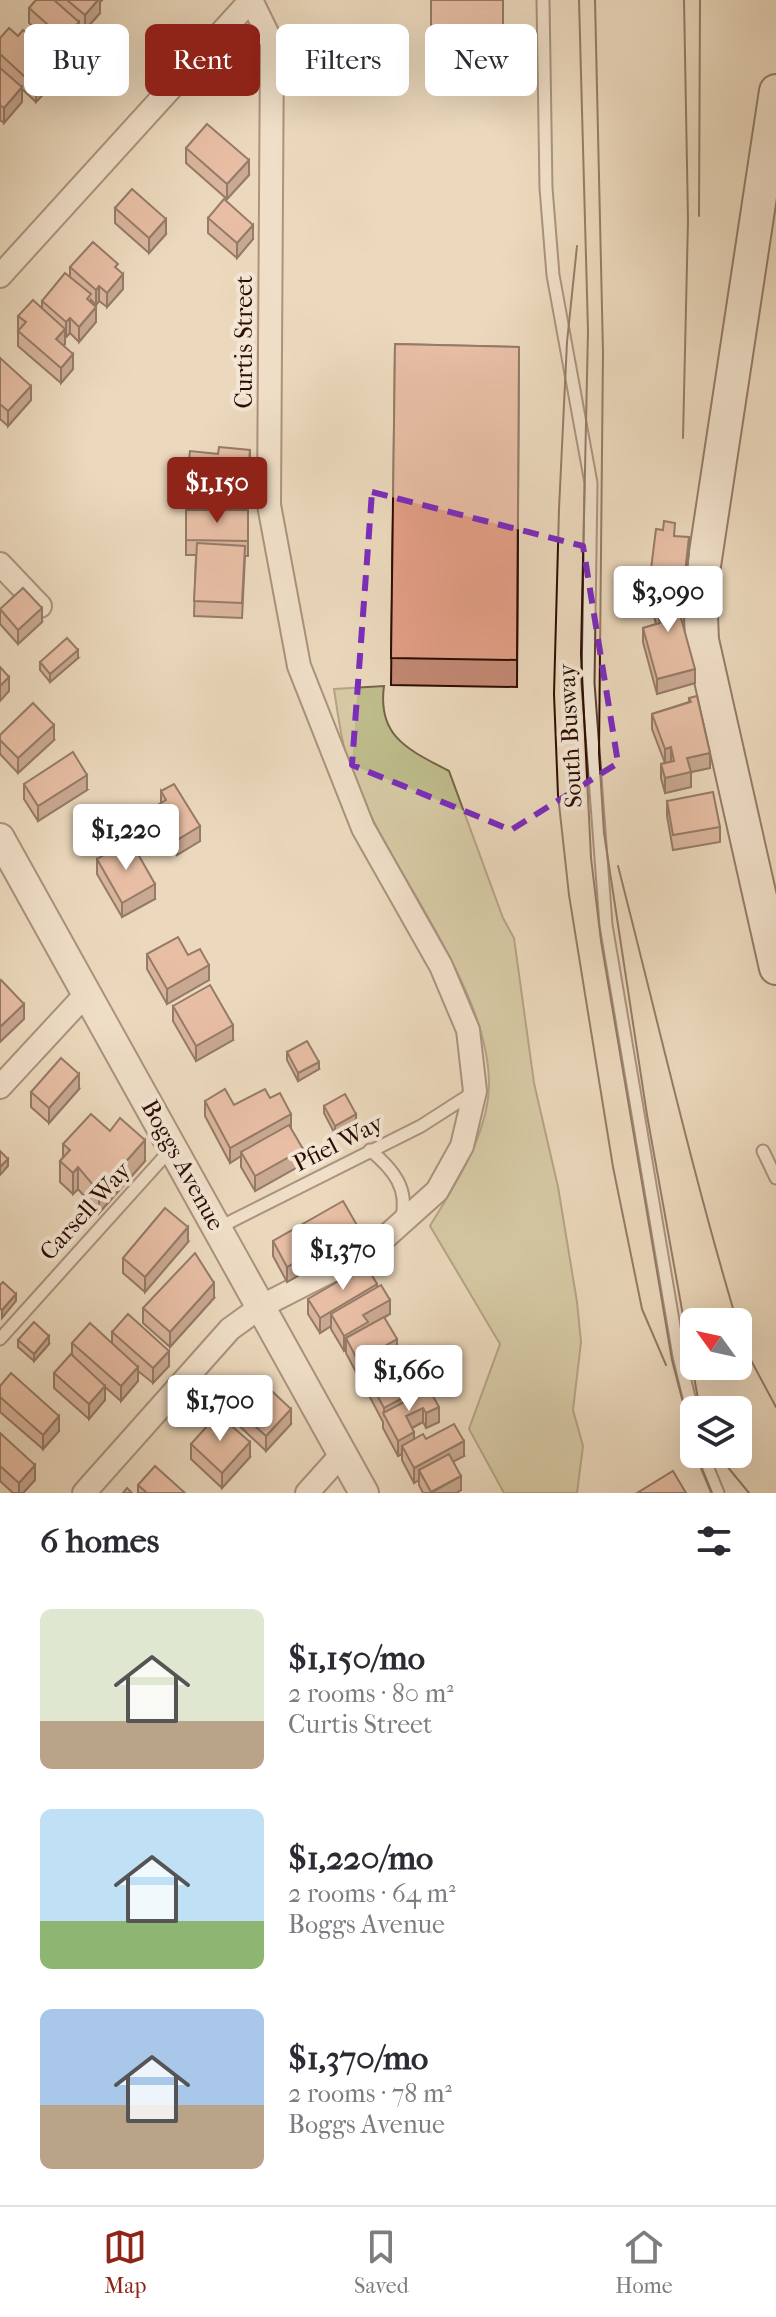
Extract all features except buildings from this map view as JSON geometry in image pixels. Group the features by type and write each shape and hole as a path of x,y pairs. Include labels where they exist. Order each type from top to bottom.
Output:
{"main road":[{"path":"775,108 700,592 702,640 776,968"}],"street":[{"path":"0,276 251,0"},
{"name":"Curtis Street","path":"84,1493 230,1329 262,1306 370,1251 398,1230 437,1191 462,1146 475,1091 468,1030 441,966 363,828 339,774 299,666 269,505 272,43 251,0"},
{"path":"0,564 40,606"},
{"name":"Boggs Avenue","path":"0,838 364,1493"},
{"path":"0,1087 87,993"},
{"path":"307,1493 342,1454"}],"lane":[{"name":"South Busway","path":"543,0 546,188 553,275 591,483 588,698 606,925 679,1356 689,1396"},
{"name":"Pfiel Way","path":"218,1228 421,1126 475,1091"},
{"name":"Carsell Way","path":"0,1339 172,1147"},
{"path":"370,1150 399,1179 405,1207 398,1230"},
{"path":"763,1151 776,1178"},
{"path":"708,1468 718,1493"}],"highlighted area":[{"path":"372,492 583,546 618,763 511,830 352,765"}],"shaded area":[{"path":"384,686 383,703 391,730 409,748 449,771 503,918 514,938 534,1083 558,1187 577,1302 581,1342 573,1410 583,1446 577,1493 504,1493 469,1429 500,1344 430,1226 480,1132 488,1099 487,1059 476,1018 458,975 386,845 346,757 334,689"}],"tram line":[{"path":"579,0 588,331 581,654 591,858 601,941 672,1360 681,1396"},
{"path":"595,0 603,353 599,753 604,833 647,1115 697,1396"},
{"path":"683,438 688,220 684,0"},
{"path":"699,216 700,0"},
{"path":"577,246 567,342 559,509 554,694 558,795 569,895 613,1167 642,1309 666,1365"},
{"path":"618,866 733,1308"},
{"path":"752,1362 776,1407"},
{"path":"702,1468 712,1493"},
{"path":"728,1468 749,1493"}]}
